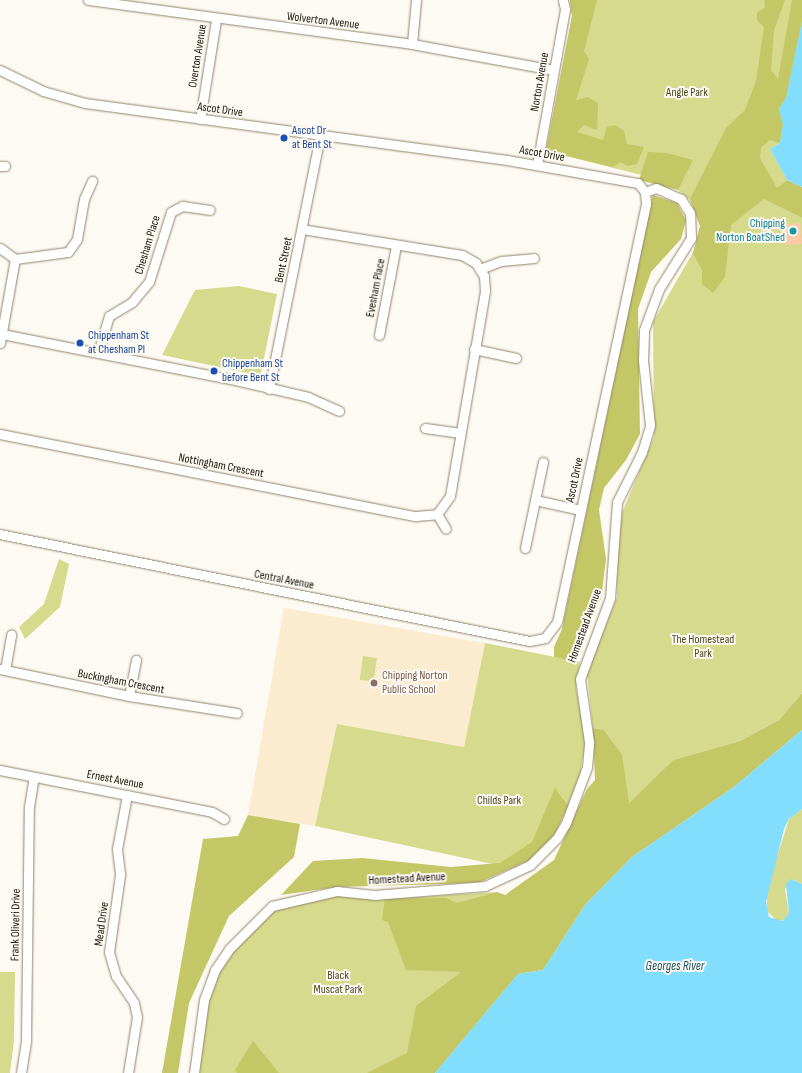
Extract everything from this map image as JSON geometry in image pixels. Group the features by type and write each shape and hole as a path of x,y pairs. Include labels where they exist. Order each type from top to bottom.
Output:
{"street":[{"name":"Wolverton Avenue","path":"88,0 216,20 412,44 554,70"},
{"path":"412,44 416,0"},
{"name":"Norton Avenue","path":"537,165 554,70 564,1"},
{"name":"Overton Avenue","path":"200,119 216,20"},
{"name":"Ascot Drive","path":"0,70 69,100 537,165 638,183 645,192 646,204 557,622"},
{"name":"Bent Street","path":"269,389 320,136"},
{"path":"0,248 16,260 68,252 77,239 84,199 92,181"},
{"name":"Homestead Avenue","path":"194,1073 204,1000 216,970 229,950 272,906 337,891 374,895 485,886 530,865 557,838 566,823 587,767 589,742 580,679 610,598 617,502 642,452 650,425 643,361 644,330 659,289 691,238 690,213 682,199 656,188 645,192"},
{"name":"Chesham Place","path":"98,352 109,316 132,302 150,282 171,212 182,206 210,210"},
{"path":"302,229 396,246 462,255 480,269 485,291 459,433 450,496 437,514 446,529"},
{"name":"Evesham Place","path":"379,335 396,246"},
{"path":"480,269 501,261 534,258"},
{"path":"16,260 1,338 98,352 308,397 339,411"},
{"path":"474,350 516,358"},
{"path":"425,428 459,433"},
{"name":"Nottingham Crescent","path":"0,434 416,516 437,514"},
{"path":"525,548 543,462"},
{"path":"535,500 581,510"},
{"name":"Central Avenue","path":"0,534 529,641 545,638 557,622"},
{"path":"2,669 11,635"},
{"path":"129,696 136,660"},
{"name":"Buckingham Crescent","path":"2,669 129,696 237,713"},
{"name":"Ernest Avenue","path":"0,770 212,812 224,819"},
{"name":"Frank Oliveri Drive","path":"21,1073 26,1040 29,806 34,777"},
{"name":"Mead Drive","path":"127,795 117,849 120,875 109,952 116,976 134,1003 137,1017 128,1073"}],"shaded area":[{"name":"Chipping Norton Public School","path":"284,608 485,643 465,747 337,724 315,826 248,815"}],"green space":[{"name":"The Homestead Park","path":"570,0 802,0 802,21 780,143 770,149 787,180 765,199 802,218 802,693 779,720 740,741 673,760 628,804 622,754 604,730 593,728 587,673 617,597 618,522 654,437 653,322 696,247 700,226 690,200 678,190 641,175 546,151 572,16"},
{"path":"570,0 597,0 584,51 589,59 576,100 588,97 598,103 597,130 584,125 577,132 603,140 607,127 615,125 624,131 627,144 644,147 637,164 627,166 621,162 613,167 546,151 572,16"},
{"path":"764,0 785,0 774,30 771,70 778,79 792,0 802,0 802,21 786,98 779,109 783,125 780,143 770,140 761,148 760,158 777,188 787,180 802,187 802,218 764,199 731,225 725,277 713,293 702,284 702,270 693,253 700,226 690,199 726,128 745,110 756,81 764,27 757,20 757,13 765,7"},
{"path":"648,152 667,153 693,160 678,190 639,180"},
{"path":"653,195 677,203 686,220 681,239 651,272 638,309 640,434 626,460 604,488 599,510 606,559 601,599 587,619 572,661 554,657 554,647 562,629"},
{"path":"239,286 277,294 261,373 252,374 162,355 195,290"},
{"path":"59,559 69,564 60,607 25,639 19,627 44,604"},
{"name":"Childs Park","path":"485,643 580,662 576,689 586,738 580,775 568,806 511,868 315,826 337,724 464,747"},
{"path":"363,656 377,658 374,682 360,680"},
{"path":"802,693 802,730 734,787 632,857 585,905 543,970 518,974 435,1073 367,1073 407,1053 416,1006 461,972 406,970 388,922 382,920 385,899 446,898 457,903 497,892 505,895 554,860 587,789 595,780 593,728 604,730 622,754 629,803 673,760 740,741 779,720"},
{"path":"555,788 568,806 554,836 530,860 478,883 336,887 281,895 313,861 362,858 451,867 500,863 532,842"},
{"path":"802,809 802,884 794,880 785,889 789,913 786,920 777,921 767,911 767,888 789,819"},
{"path":"248,815 300,824 294,857 229,916 189,1003 178,1073 162,1073 203,839 238,836"},
{"name":"Black Muscat Park","path":"337,891 385,899 497,892 518,974 435,1073 194,1073 215,970 272,906"},
{"path":"0,972 15,972 14,1040 10,1073 0,1073"},
{"path":"253,1041 279,1073 237,1073 235,1070"}],"water":[{"path":"802,21 802,187 787,180 770,149 780,143 783,125 779,109 786,98"},
{"name":"Georges River","path":"802,730 802,809 789,819 784,829 766,902 769,917 783,921 789,913 786,884 791,879 802,884 802,1073 435,1073 518,974 543,970 585,905 632,857 734,787"}],"building":[{"name":"Chipping Norton BoatShed","path":"800,223 802,244 786,245 784,224"}],"place":[{"name":"Ascot Dr at Bent St","path":"284,138"},
{"name":"Chipping Norton BoatShed","path":"793,231"},
{"name":"Chippenham St at Chesham Pl","path":"80,343"},
{"name":"Chippenham St before Bent St","path":"214,371"},
{"name":"Chipping Norton Public School","path":"374,683"}],"park label":[{"name":"Angle Park","path":"687,93"}]}
